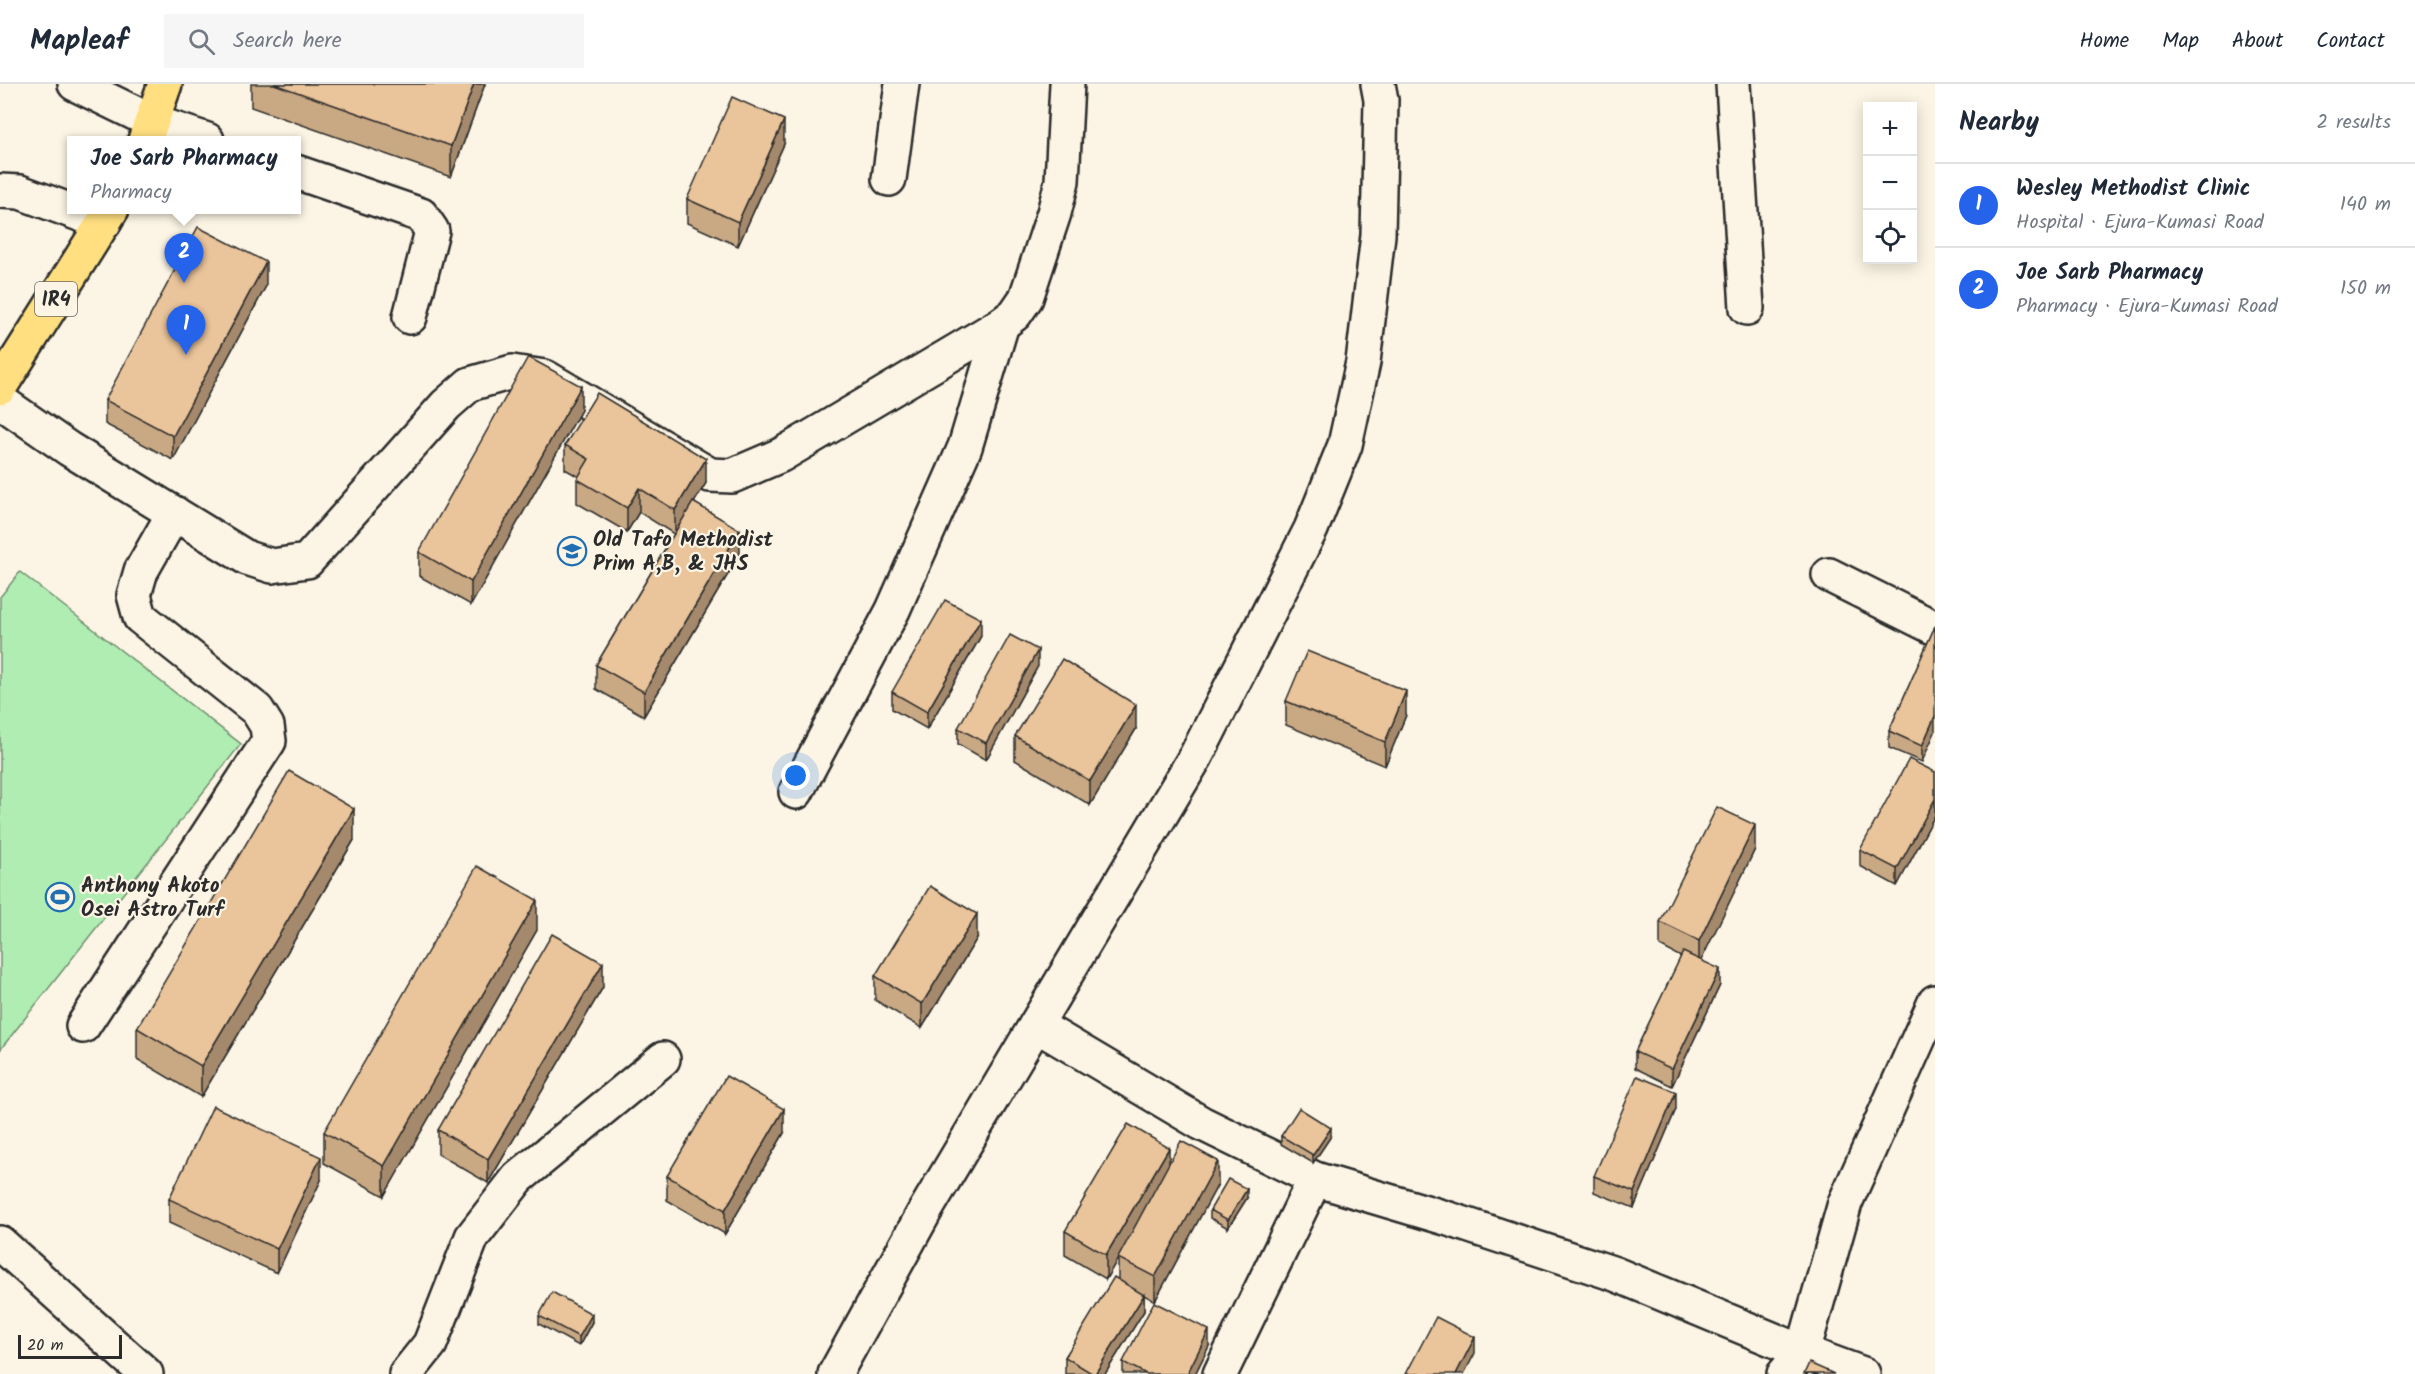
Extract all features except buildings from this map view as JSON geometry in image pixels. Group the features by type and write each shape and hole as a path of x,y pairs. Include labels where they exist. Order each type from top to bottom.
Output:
{"main road":[{"path":"149,131 165,84"},
{"name":"IR4","path":"1,386 108,216"}],"street":[{"path":"75,84 149,131 178,136"},
{"path":"889,179 902,84"},
{"path":"1,386 69,449 248,558 272,566 307,561 446,405 470,384 512,372 546,377 710,475 732,476 781,455 1002,324 1015,314 1026,298 1062,181 1067,84"},
{"path":"835,1374 925,1211 1196,756 1311,530 1345,445 1363,362 1378,235 1381,100 1378,84"},
{"path":"1733,84 1747,308"},
{"path":"301,173 421,215 432,231 410,317"},
{"path":"0,191 20,192 67,205"},
{"path":"796,792 893,610 960,458 1002,324"},
{"path":"83,1026 269,741 267,726 257,710 140,617 134,595 141,571 174,513"},
{"path":"1830,574 1935,628"},
{"path":"1794,1363 1845,1203 1935,1002"},
{"path":"1036,1024 1201,1123 1314,1179 1449,1219 1615,1274 1794,1363 1863,1374"},
{"path":"406,1374 430,1344 453,1280 472,1237 518,1178 663,1059"},
{"path":"1220,1374 1314,1179"},
{"path":"0,1244 146,1374"}],"green space":[{"name":"Anthony Akoto Osei Astro Turf","path":"20,572 241,744 0,1050 0,597"}],"place":[{"name":"Joe Sarb Pharmacy","path":"184,283"},
{"name":"Wesley Methodist Clinic","path":"186,355"},
{"name":"Old Tafo Methodist Prim A,B, & JHS","path":"572,551"},
{"name":"Anthony Akoto Osei Astro Turf","path":"60,897"}]}
